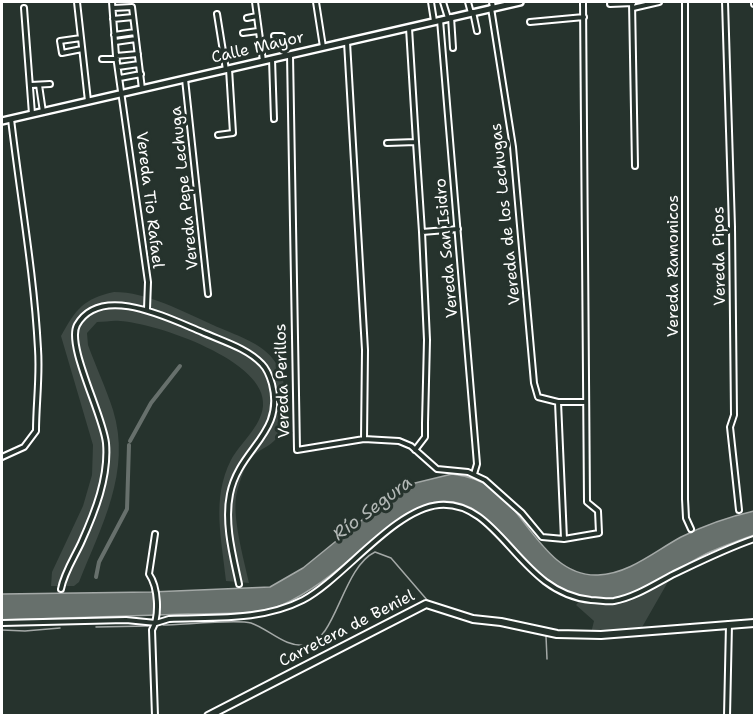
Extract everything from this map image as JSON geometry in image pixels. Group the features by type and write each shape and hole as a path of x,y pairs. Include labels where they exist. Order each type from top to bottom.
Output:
{"main road":[{"name":"Calle Mayor","path":"2,122 437,21 492,6 520,2"},
{"name":"Carretera de Beniel","path":"208,716 426,604 473,619 501,622 556,634 601,635 754,623"}],"street":[{"path":"77,2 88,102"},
{"name":"Vereda Tio Rafael","path":"112,2 118,67 148,282 147,309"},
{"path":"255,2 262,61"},
{"path":"316,2 323,47"},
{"name":"Vereda San Isidro","path":"431,2 437,21 458,229 477,464 474,474"},
{"path":"443,2 449,18 453,48"},
{"path":"468,2 477,32"},
{"path":"583,2 587,502 598,511 599,533 564,539 558,402 585,402"},
{"path":"610,4 659,2"},
{"name":"Vereda Ramonicos","path":"685,2 685,499 691,529"},
{"name":"Vereda Pipos","path":"725,2 733,284 734,415 730,427 739,510"},
{"path":"633,4 635,166"},
{"name":"Vereda de los Lechugas","path":"492,6 513,147 534,383 538,397 558,402"},
{"path":"113,8 132,7 142,89"},
{"path":"24,8 32,115"},
{"path":"217,14 227,69 233,133 218,135"},
{"path":"247,18 257,16"},
{"path":"113,19 133,17"},
{"path":"531,22 584,17"},
{"path":"409,27 427,340 425,437 415,450"},
{"path":"243,33 258,31"},
{"path":"114,35 135,32"},
{"path":"274,36 282,36 287,55"},
{"path":"81,38 60,41 62,52 82,49"},
{"path":"115,42 136,39"},
{"path":"346,42 365,350 364,439"},
{"path":"102,59 138,54"},
{"name":"Vereda Perillos","path":"287,55 297,450 364,439 399,441 415,450 437,469 474,474 500,491 542,537 564,539"},
{"path":"272,59 274,119"},
{"path":"118,67 139,64"},
{"path":"120,78 141,74"},
{"name":"Vereda Pepe Lechuga","path":"185,79 208,294"},
{"path":"31,85 50,84"},
{"path":"39,85 43,112"},
{"path":"2,457 24,447 36,431 35,413 39,401 38,349 11,119"},
{"path":"387,142 416,142"},
{"path":"422,232 458,229"},
{"path":"61,589 99,499 105,472 106,444 101,415 74,341 76,327 88,314 111,305 147,309 241,349 261,363 271,382 275,412 268,429 240,465 230,494 231,546 239,584"},
{"path":"2,623 126,620 156,622 169,619 255,616 284,609 305,599 405,520 425,508 439,506 458,506 480,518 537,578 560,592 584,599 612,601 631,596 722,550 754,539"},
{"path":"154,534 149,574 155,583 156,622 152,630 155,716"},
{"path":"728,716 729,624"}],"shaded area":[{"path":"114,292 152,299 241,337 264,350 279,369 286,400 283,427 277,438 254,455 248,463 237,492 236,513 239,537 249,583 226,581 219,520 221,490 225,475 231,460 261,414 263,406 260,390 248,374 207,347 137,323 115,321 97,322 87,333 88,345 113,410 118,433 119,455 111,498 79,582 74,586 51,586 52,572 83,506 92,475 93,445 61,336 82,306 95,298"},
{"path":"452,474 475,479 495,490 553,556 566,566 581,573 598,575 620,571 690,533 754,511 754,535 704,555 638,592 614,598 583,597 558,586 536,570 499,530 480,514 460,503 436,502 421,507 400,521 314,587 272,609 236,613 2,620 2,594 151,592 270,587 303,568 389,498 415,483"},
{"path":"669,580 641,629 591,633 594,621 576,605 581,599 607,601 627,598"}],"waterway":[{"path":"130,441 151,403 180,366"},
{"path":"96,577 99,562 127,509 129,445"},
{"path":"163,625 244,622 258,626 291,644 306,645 316,641 325,631 355,573 364,560 375,552 391,558 428,601"},
{"path":"96,627 148,626"},
{"path":"2,630 60,628"},
{"path":"546,636 547,659"}],"water label":[{"name":"Río Segura","path":"373,509"}]}
